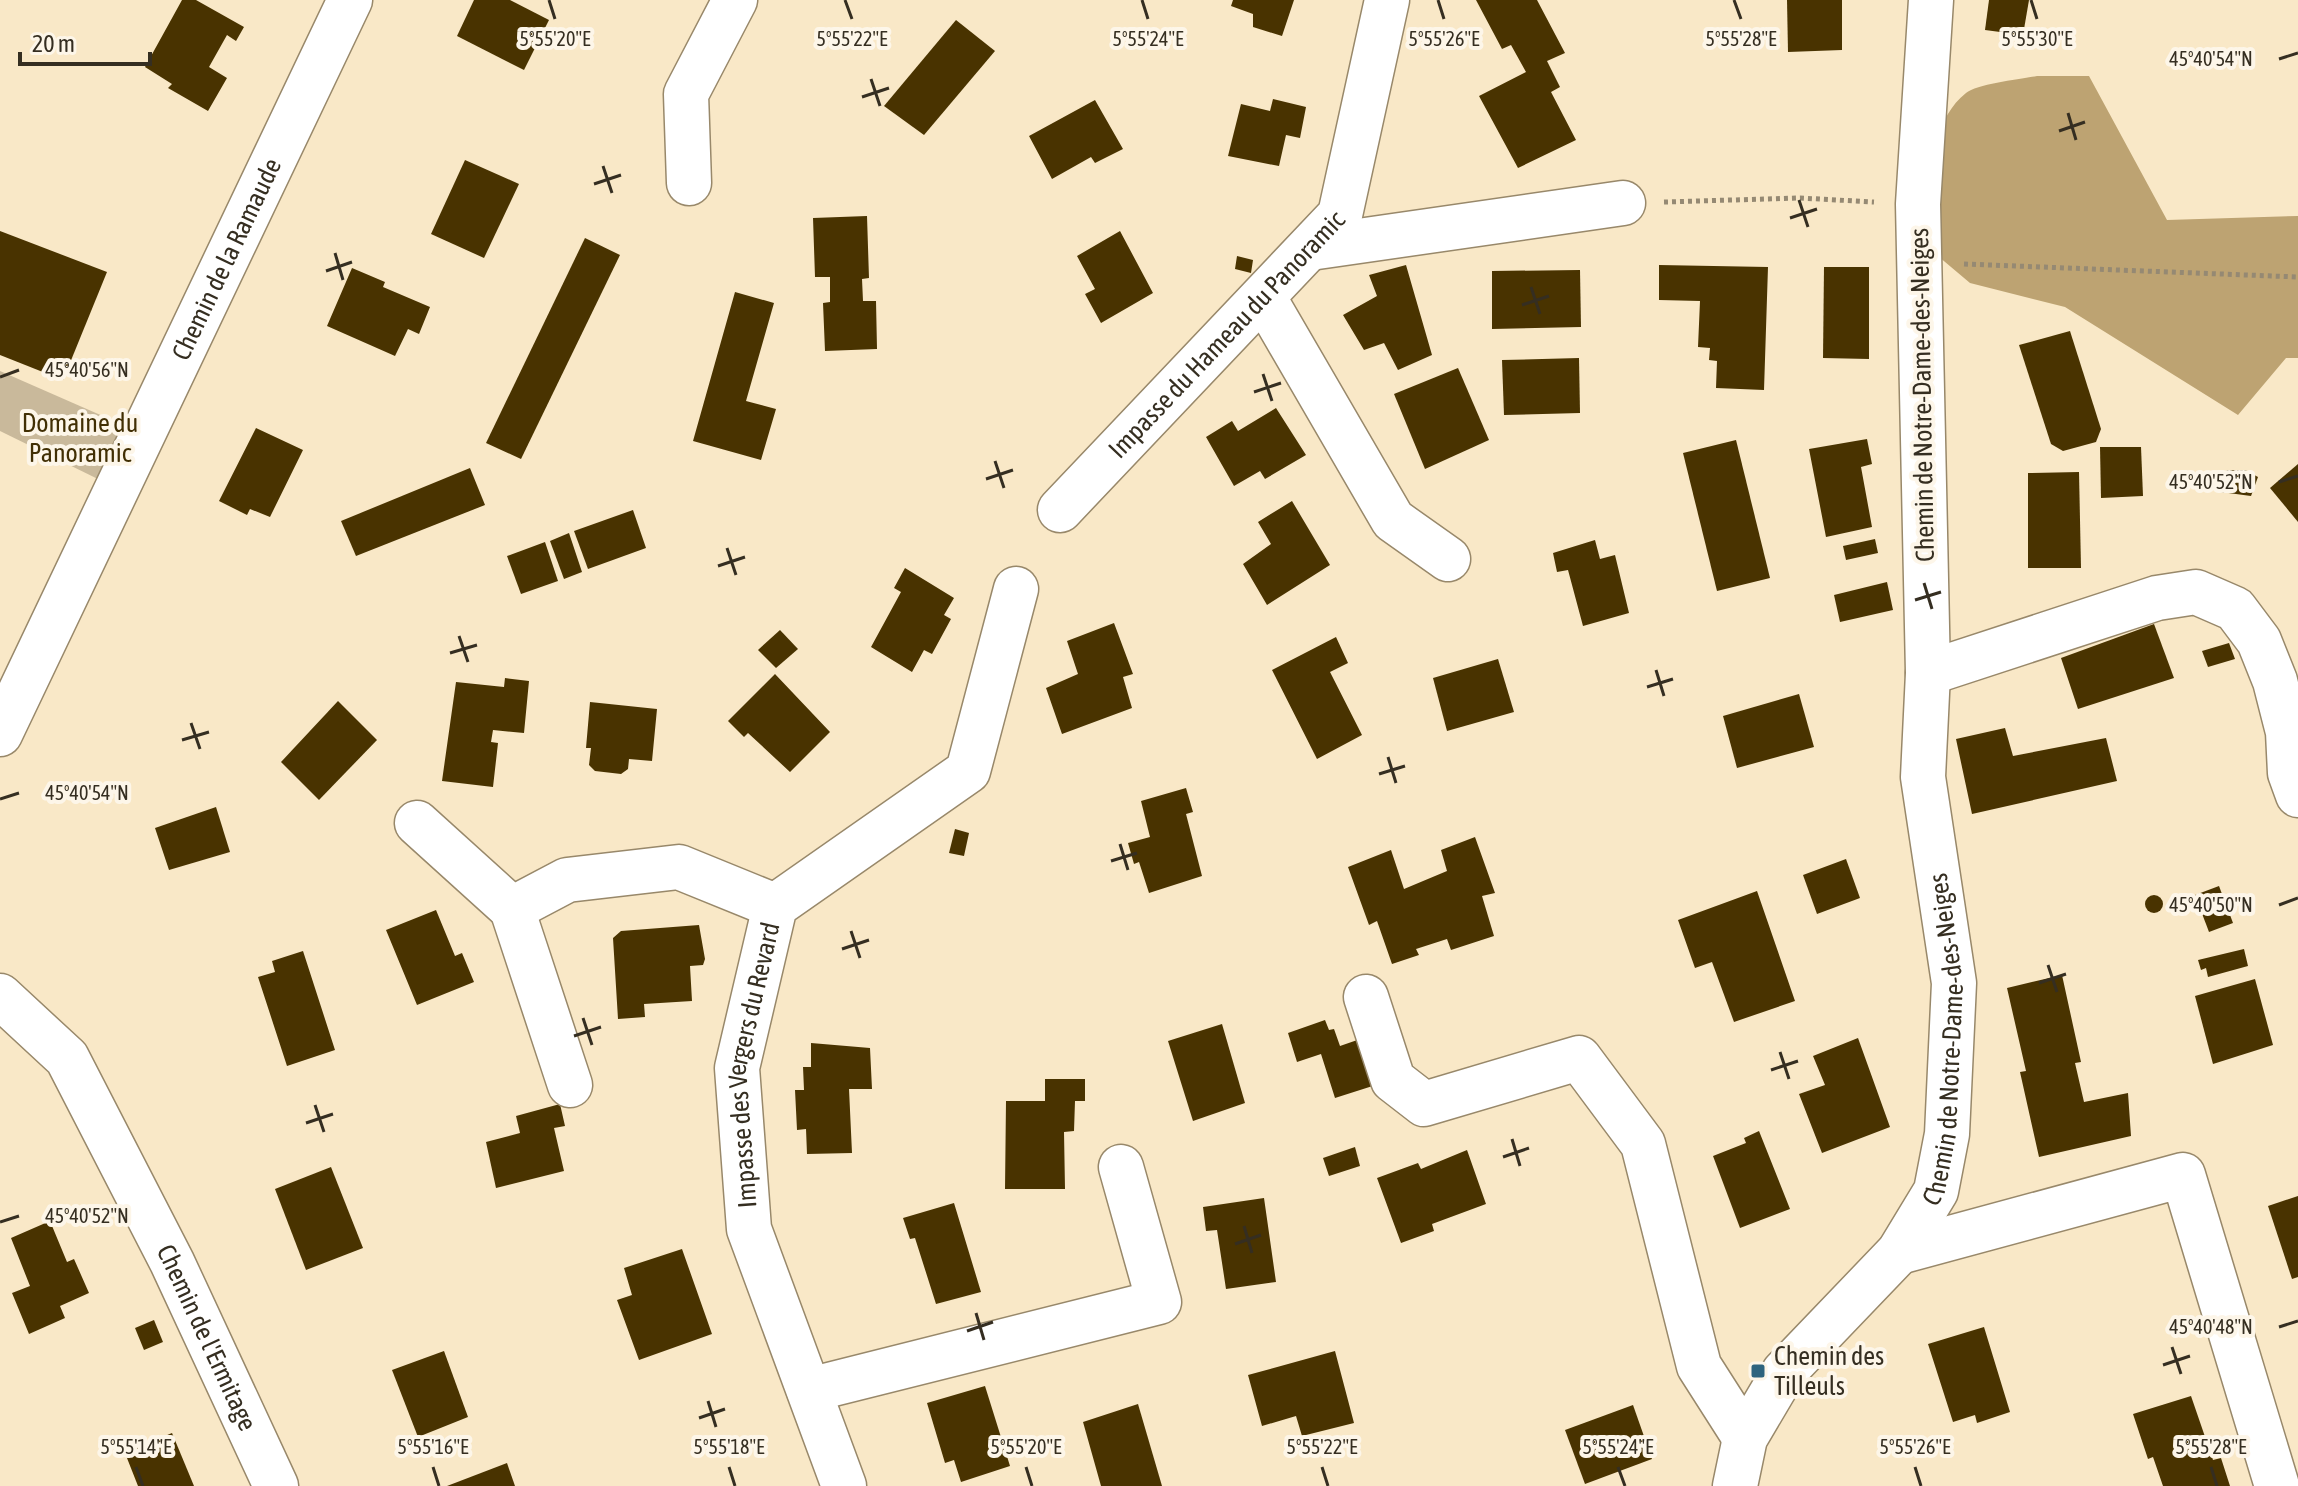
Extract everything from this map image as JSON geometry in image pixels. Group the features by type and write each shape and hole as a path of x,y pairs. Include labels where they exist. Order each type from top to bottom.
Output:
{"street":[{"name":"Chemin de la Ramaude","path":"5,712 350,0"},
{"path":"689,183 686,94 735,0"},
{"name":"Impasse du Hameau du Panoramic","path":"1060,510 1340,215 1387,0"},
{"name":"Chemin de Notre-Dame-des-Neiges","path":"1735,1486 1745,1438 1784,1372 1899,1252 1936,1191 1947,1134 1953,1060 1954,983 1923,777 1928,673 1918,204 1931,0"},
{"path":"1310,248 1623,203"},
{"path":"1264,298 1393,520 1448,559"},
{"name":"Impasse des Vergers du Revard","path":"844,1486 749,1229 737,1068 775,906 968,771 1016,589"},
{"path":"1928,673 2157,598 2196,592 2235,609 2259,641 2293,732 2290,773 2298,795"},
{"path":"417,823 512,909 570,1085"},
{"path":"512,909 567,880 679,867 775,906"},
{"name":"Chemin de l'Ermitage","path":"0,996 67,1058 172,1262 276,1486"},
{"path":"1366,997 1393,1080 1424,1104 1579,1058 1643,1144 1699,1366 1745,1438"},
{"path":"809,1390 1159,1302 1121,1167"},
{"path":"1899,1252 2183,1175 2277,1486"}],"path":[{"path":"1623,203 1800,198 1918,204"},
{"path":"1919,263 2175,270 2298,277"}],"green space":[{"name":"Domaine du Panoramic","path":"0,371 121,424 104,482 0,431"}],"shaded area":[{"path":"2037,76 2089,76 2167,220 2298,216 2298,358 2286,358 2238,415 2065,307 1970,283 1932,251 1932,167 1942,125 1952,108 1972,90"}],"building":[{"path":"182,0 196,0 244,27 236,41 227,35 209,67 227,78 208,111 168,88 172,84 145,67"},
{"path":"474,0 510,0 549,20 524,70 457,36"},
{"path":"1233,0 1294,0 1282,36 1253,27 1253,14 1231,6"},
{"path":"1476,0 1537,0 1565,53 1547,61 1560,87 1551,92 1576,140 1518,168 1479,96 1526,72 1511,45 1502,49"},
{"path":"1787,0 1842,0 1842,50 1788,52"},
{"path":"1989,0 2029,0 2023,35 1985,30"},
{"path":"956,20 995,51 924,135 884,106"},
{"path":"1273,99 1306,107 1300,138 1286,135 1279,166 1228,156 1241,104 1270,111"},
{"path":"1095,100 1123,149 1095,163 1091,157 1052,179 1029,136"},
{"path":"465,160 519,184 484,258 431,234"},
{"path":"867,216 869,278 862,279 863,301 876,301 877,349 825,351 823,303 830,302 830,277 815,277 813,218"},
{"path":"0,231 107,272 63,380 0,355"},
{"path":"1120,231 1153,293 1101,323 1085,294 1095,289 1077,256"},
{"path":"585,238 620,255 521,459 486,443"},
{"path":"1237,256 1253,260 1251,273 1235,269"},
{"path":"1406,265 1432,355 1398,370 1384,343 1364,350 1343,315 1377,296 1369,275"},
{"path":"1659,265 1768,267 1764,390 1716,388 1717,361 1709,360 1710,348 1698,347 1700,301 1659,300"},
{"path":"1824,267 1869,267 1869,359 1823,358"},
{"path":"352,268 385,282 383,287 430,307 419,334 408,329 395,356 327,326"},
{"path":"1580,270 1581,327 1492,329 1492,271"},
{"path":"735,292 774,303 746,401 776,409 761,460 693,441"},
{"path":"2070,331 2101,429 2096,442 2063,451 2051,444 2019,345"},
{"path":"1579,358 1580,413 1504,415 1502,360"},
{"path":"1458,368 1489,440 1425,469 1394,394"},
{"path":"1276,408 1306,455 1265,479 1260,471 1234,486 1206,437 1232,421 1238,431"},
{"path":"256,428 303,450 270,517 250,509 247,515 219,501"},
{"path":"1867,439 1872,464 1861,467 1872,527 1826,537 1809,449"},
{"path":"1736,440 1770,578 1717,591 1683,453"},
{"path":"2100,447 2141,447 2143,496 2101,498"},
{"path":"2298,464 2298,522 2270,488"},
{"path":"470,468 485,505 356,556 341,521"},
{"path":"2227,470 2245,470 2258,477 2251,496 2221,492"},
{"path":"2079,472 2081,568 2028,568 2028,473"},
{"path":"1292,501 1330,565 1267,605 1243,564 1271,544 1258,522"},
{"path":"633,510 646,548 588,569 574,531"},
{"path":"569,533 582,572 564,579 550,541"},
{"path":"1875,539 1878,553 1846,560 1843,546"},
{"path":"1595,540 1600,559 1615,555 1629,613 1583,626 1568,570 1557,572 1553,553"},
{"path":"545,542 558,581 521,594 507,556"},
{"path":"905,568 954,598 944,615 951,619 932,654 924,650 912,672 871,647 901,592 894,588"},
{"path":"1887,582 1893,610 1840,622 1834,595"},
{"path":"1114,623 1133,674 1123,677 1132,708 1062,734 1046,688 1078,674 1067,641"},
{"path":"2154,624 2174,678 2078,709 2061,658"},
{"path":"780,630 798,649 776,668 758,650"},
{"path":"1336,637 1348,663 1330,672 1362,735 1317,759 1272,670"},
{"path":"2229,643 2235,659 2208,667 2202,651"},
{"path":"1498,659 1514,712 1447,731 1433,678"},
{"path":"775,674 830,732 790,772 748,733 744,737 728,721"},
{"path":"505,678 529,681 524,733 493,730 491,742 498,743 493,787 442,781 456,682 504,687"},
{"path":"1799,694 1814,747 1737,768 1723,716"},
{"path":"338,701 377,740 319,800 281,762"},
{"path":"590,702 657,709 652,761 629,759 628,769 621,774 595,771 589,765 591,748 586,748"},
{"path":"2005,728 2013,756 2106,738 2117,781 1972,814 1956,739"},
{"path":"1186,788 1193,812 1186,814 1202,876 1149,893 1139,862 1134,864 1128,843 1150,837 1141,801"},
{"path":"216,807 230,852 169,870 155,828"},
{"path":"955,829 969,833 964,856 949,853"},
{"path":"1475,837 1495,893 1482,896 1494,936 1451,950 1447,939 1416,949 1419,955 1392,964 1377,921 1369,925 1348,867 1391,850 1404,889 1447,871 1441,850"},
{"path":"1846,859 1860,898 1817,914 1803,875"},
{"path":"2219,886 2233,923 2209,932 2195,895"},
{"path":"1757,891 1795,1001 1734,1022 1712,962 1695,968 1678,920"},
{"path":"2154,895 2163,904 2154,913 2145,904"},
{"path":"436,910 455,956 462,953 474,982 417,1005 386,930"},
{"path":"699,925 705,959 703,965 690,966 692,1001 644,1004 645,1017 618,1019 613,938 621,931"},
{"path":"2244,949 2248,966 2208,977 2206,968 2201,970 2198,960"},
{"path":"303,951 335,1050 287,1066 258,977 275,972 272,961"},
{"path":"2062,975 2081,1062 2075,1063 2084,1102 2128,1093 2131,1136 2039,1157 2020,1072 2026,1071 2007,988"},
{"path":"2255,979 2273,1045 2213,1064 2195,996"},
{"path":"1325,1020 1329,1030 1334,1029 1340,1046 1366,1037 1382,1083 1335,1098 1321,1054 1297,1062 1288,1033"},
{"path":"1222,1024 1245,1103 1193,1121 1168,1041"},
{"path":"1858,1038 1890,1127 1822,1153 1799,1094 1825,1085 1813,1056"},
{"path":"811,1043 870,1048 872,1089 849,1089 852,1153 807,1154 806,1129 797,1130 795,1090 804,1090 803,1067 811,1067"},
{"path":"1045,1079 1085,1079 1085,1101 1075,1101 1074,1131 1064,1132 1065,1189 1005,1189 1006,1101 1045,1101"},
{"path":"560,1104 565,1126 554,1128 564,1171 496,1188 486,1142 520,1133 516,1116"},
{"path":"1759,1131 1790,1209 1740,1228 1713,1156 1746,1143 1744,1138"},
{"path":"1355,1147 1360,1166 1329,1176 1323,1158"},
{"path":"1467,1150 1486,1204 1432,1224 1434,1231 1401,1243 1377,1178 1418,1163 1421,1169"},
{"path":"331,1167 363,1248 306,1270 275,1189"},
{"path":"2298,1196 2298,1277 2292,1279 2268,1206"},
{"path":"1264,1198 1276,1282 1226,1289 1217,1230 1206,1231 1203,1207"},
{"path":"954,1203 981,1292 936,1304 915,1238 910,1239 903,1218"},
{"path":"50,1221 67,1262 74,1259 89,1293 60,1306 65,1318 29,1334 12,1293 30,1286 11,1238"},
{"path":"682,1249 712,1334 639,1360 617,1300 632,1295 624,1268"},
{"path":"154,1320 163,1342 144,1350 135,1328"},
{"path":"1984,1327 2010,1412 1977,1423 1975,1415 1953,1422 1928,1344"},
{"path":"444,1351 468,1417 418,1437 392,1370"},
{"path":"1335,1351 1354,1423 1302,1436 1296,1416 1262,1426 1248,1375"},
{"path":"985,1386 1010,1466 961,1482 954,1460 945,1463 927,1403"},
{"path":"2191,1396 2213,1460 2221,1458 2230,1486 2163,1486 2153,1457 2148,1459 2133,1414"},
{"path":"1138,1404 1162,1486 1101,1486 1083,1422"},
{"path":"1633,1405 1652,1459 1585,1484 1565,1430"},
{"path":"172,1433 194,1486 138,1486 125,1453"},
{"path":"507,1463 515,1486 447,1486"}],"place":[{"name":"Chemin des Tilleuls","path":"1758,1371"}]}
